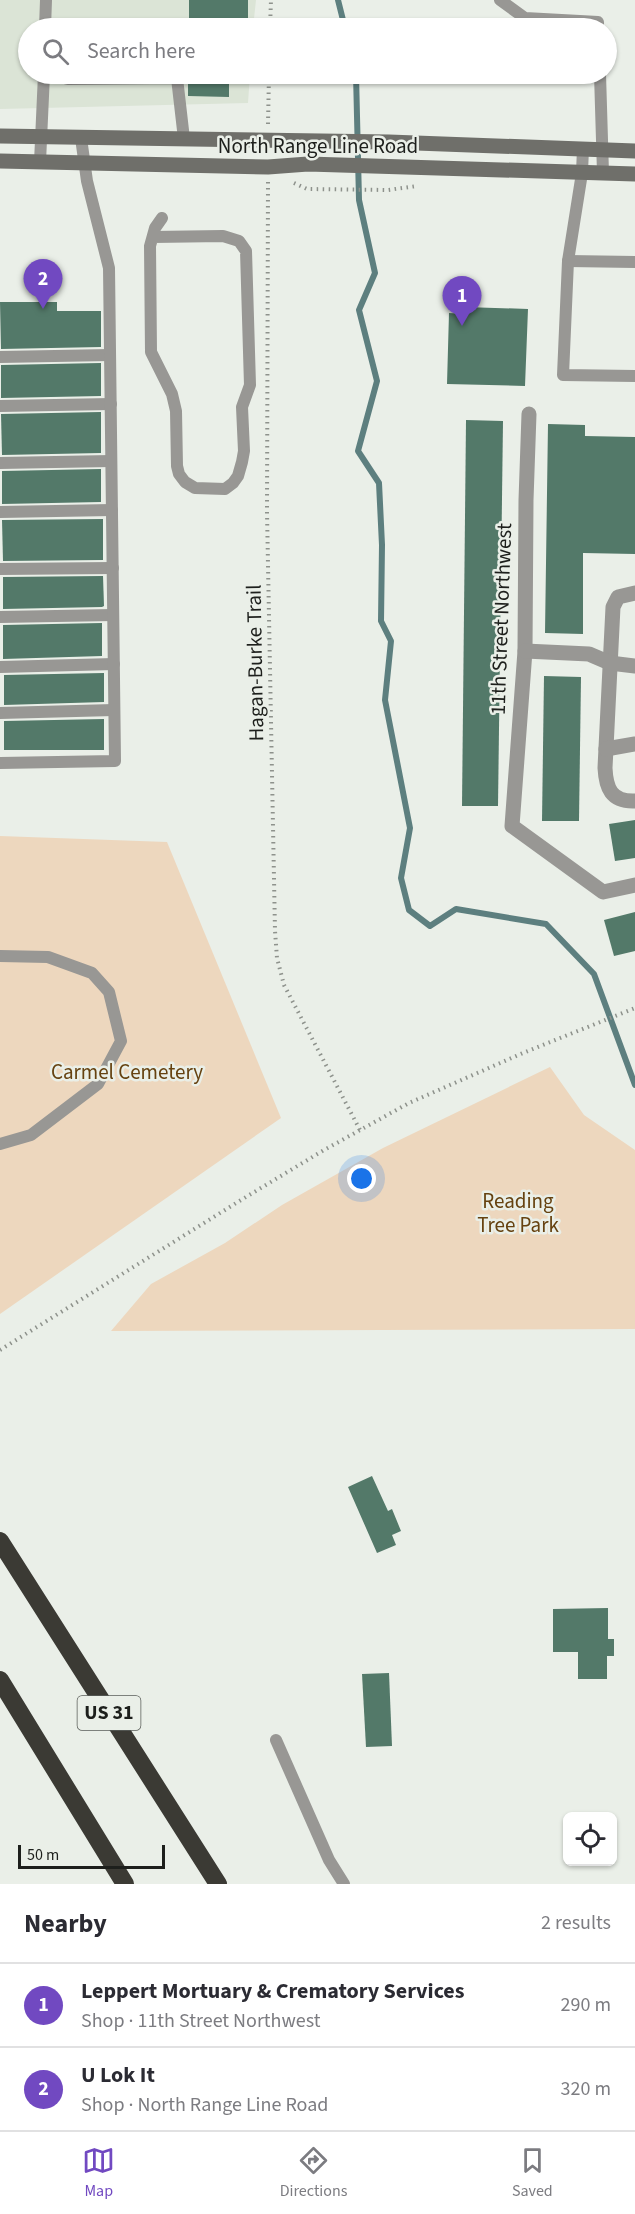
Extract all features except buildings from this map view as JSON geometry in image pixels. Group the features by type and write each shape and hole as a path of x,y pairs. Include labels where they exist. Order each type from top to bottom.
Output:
{"highway":[{"name":"US 31","path":"0,1541 219,1884"},
{"path":"0,1680 125,1884"}],"main road":[{"name":"North Range Line Road","path":"0,136 389,142 635,151"},
{"name":"North Range Line Road","path":"0,161 268,167 308,164 635,174"}],"street":[{"name":"11th Street Northwest","path":"529,414 525,651 512,826 603,892 635,885"},
{"path":"635,593 623,595 615,602 612,615 606,749 608,789 621,799 635,801"},
{"path":"525,651 589,654 610,663 635,666"},
{"path":"606,749 635,744"}],"lane":[{"path":"45,0 45,18"},
{"path":"500,0 525,18"},
{"path":"40,162 44,84"},
{"path":"178,84 184,139"},
{"path":"600,84 603,173"},
{"path":"0,763 115,761 109,268 84,164 81,138"},
{"path":"583,148 582,173 568,261 563,375 635,376"},
{"path":"153,237 223,236 239,241 246,251 250,385 242,407 244,451 238,476 225,489 195,488 184,482 177,466 176,411 172,394 151,352 150,246 155,228 162,218"},
{"path":"568,261 635,262"},
{"path":"0,357 110,355"},
{"path":"0,406 111,404"},
{"path":"0,463 111,461"},
{"path":"0,512 112,510"},
{"path":"0,569 113,568"},
{"path":"0,617 113,615"},
{"path":"0,667 114,664"},
{"path":"0,713 114,711"},
{"path":"0,956 48,957 92,974 109,992 121,1041 98,1084 31,1135 0,1144"},
{"path":"276,1740 329,1860 344,1884"}],"path":[{"path":"270,18 271,0"},
{"path":"268,133 269,84"},
{"name":"Hagan-Burke Trail","path":"268,176 267,512 274,931 277,958 284,985 360,1130"},
{"path":"307,189 388,190"},
{"path":"0,1350 240,1200 360,1130 420,1099 635,1008"}],"shaded area":[{"path":"0,0 256,0 254,18 18,18 18,84 249,84 248,103 0,109"}],"green space":[{"name":"Carmel Cemetery","path":"0,836 167,842 281,1118 0,1314"},
{"name":"Reading Tree Park","path":"550,1067 584,1115 635,1150 635,1329 111,1331 151,1284 225,1243 282,1205 383,1148"}],"waterway":[{"path":"338,0 342,18"},
{"path":"356,84 359,200 375,273 359,310 377,381 358,451 379,483 382,545 381,621 391,641 385,700 410,828 401,878 409,910 430,926 456,909 546,924 594,974 635,1085"}],"place":[{"name":"U Lok It","path":"43,309"},
{"name":"Leppert Mortuary & Crematory Services","path":"462,326"}]}
